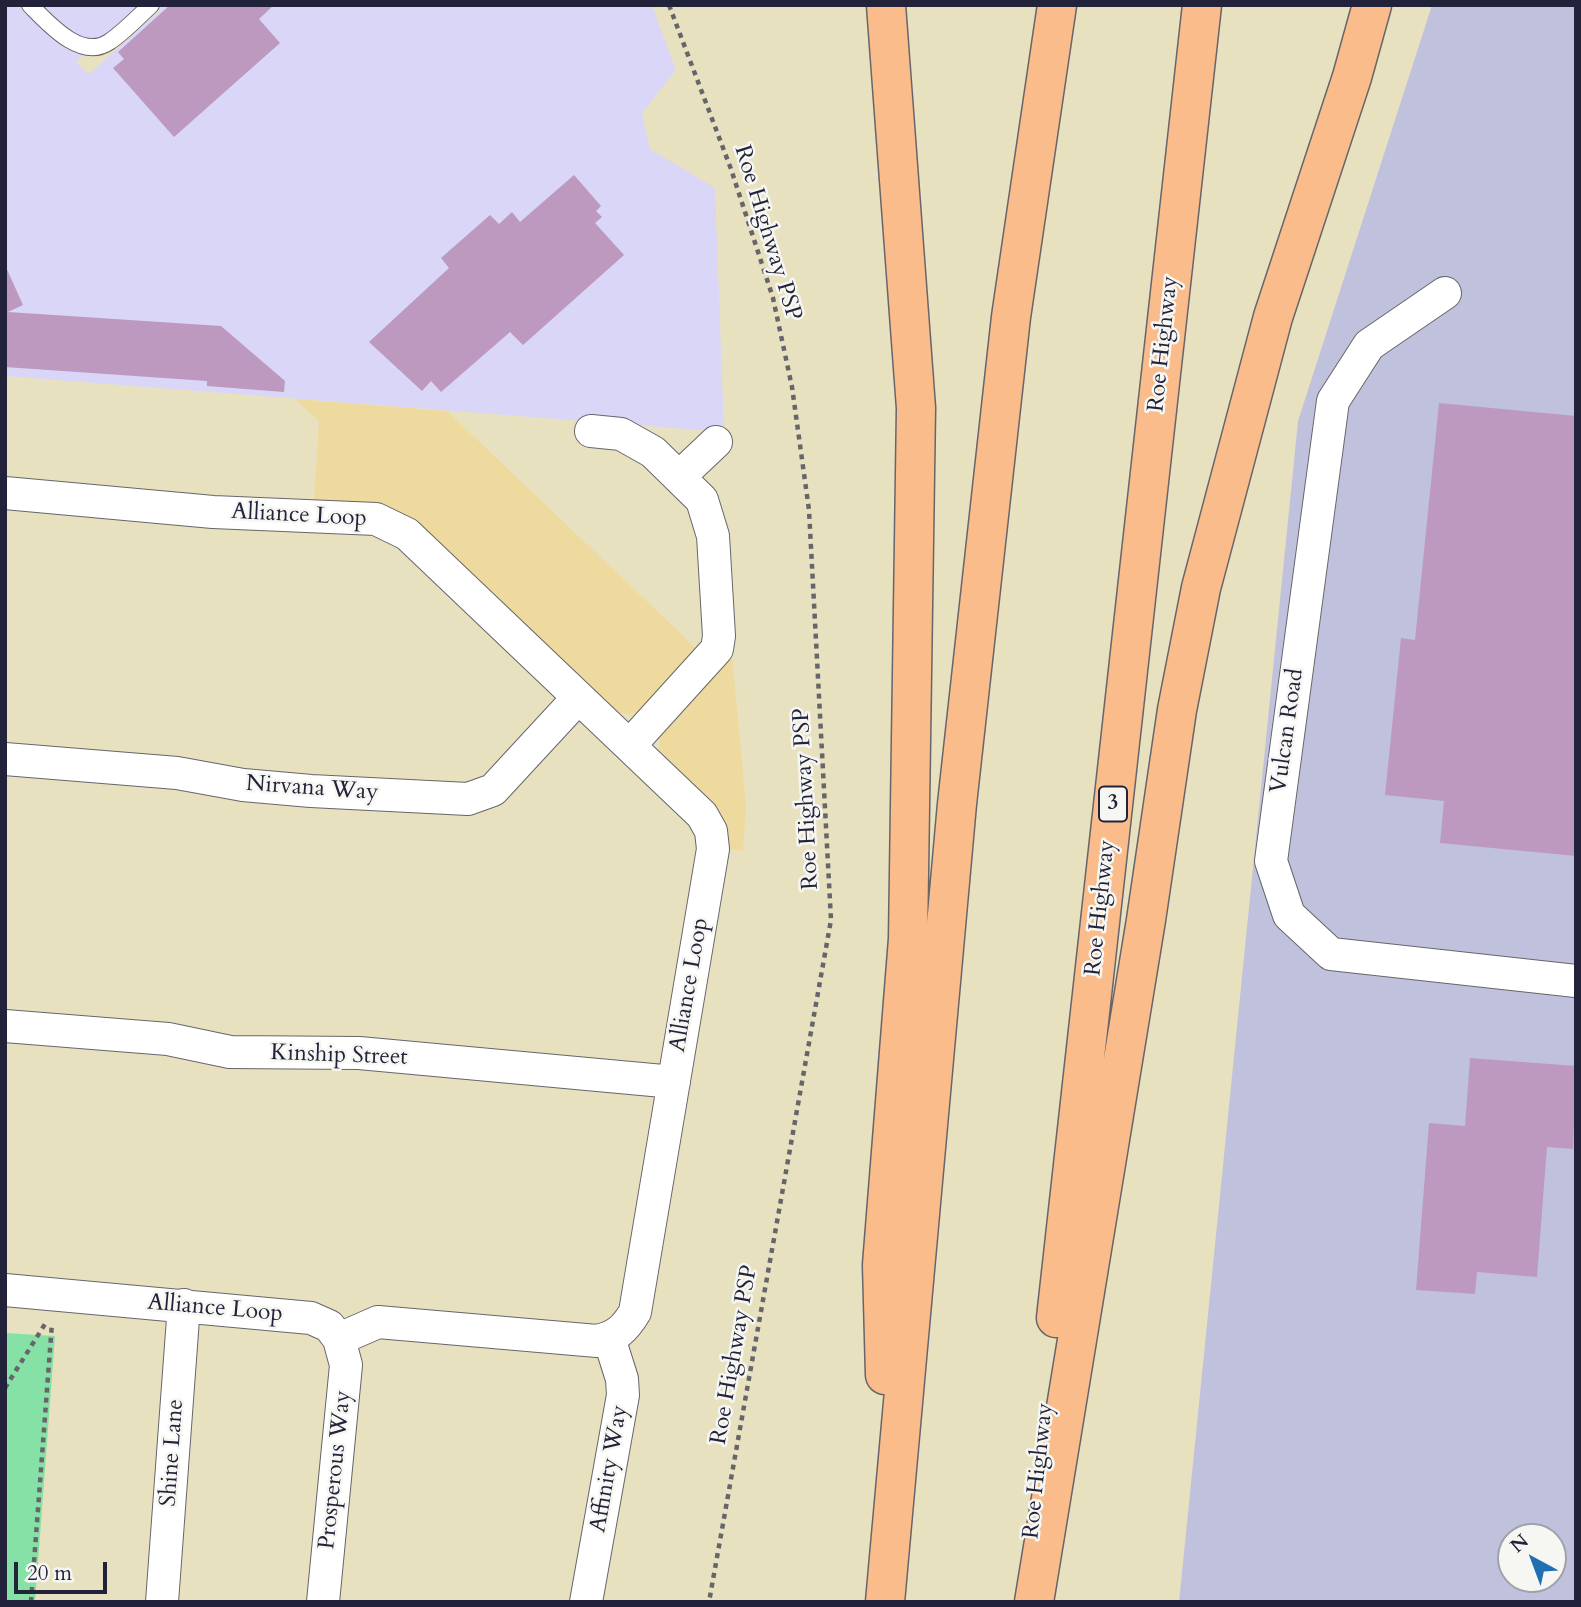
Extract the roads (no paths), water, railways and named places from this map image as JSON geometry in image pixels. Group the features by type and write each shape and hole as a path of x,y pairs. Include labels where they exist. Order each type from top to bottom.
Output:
{"highway":[{"path":"886,5 916,408 908,939 882,1265 890,1549"},
{"path":"884,1602 957,804 1011,317 1057,5"},
{"name":"Roe Highway","path":"1024,1602 1202,5"},
{"path":"1034,1602 1146,920 1177,710 1201,588 1273,317 1352,77 1372,5"}],"street":[{"name":"Vulcan Road","path":"1445,293 1369,345 1333,401 1270,861 1289,915 1331,954 1576,981"},
{"path":"591,431 621,434 653,452 702,500 713,536 719,636 717,649 630,745"},
{"path":"680,477 716,442"},
{"name":"Alliance Loop","path":"5,493 213,512 376,519 407,534 702,815 711,831 713,849 635,1312 625,1328 609,1338"},
{"name":"Nirvana Way","path":"5,759 177,773 243,785 284,789 468,799 493,790 578,698"},
{"name":"Kinship Street","path":"5,1026 168,1039 230,1052 359,1053 674,1082"},
{"name":"Alliance Loop","path":"5,1290 311,1318 329,1326 339,1339"},
{"name":"Shine Lane","path":"162,1602 184,1305"},
{"path":"339,1339 378,1322 597,1340 609,1338"},
{"name":"Affinity Way","path":"586,1602 623,1395 622,1379 609,1338"},
{"name":"Prosperous Way","path":"323,1602 346,1365 339,1339"}],"lane":[{"path":"30,5 60,35 83,46 107,44 151,5"}]}
